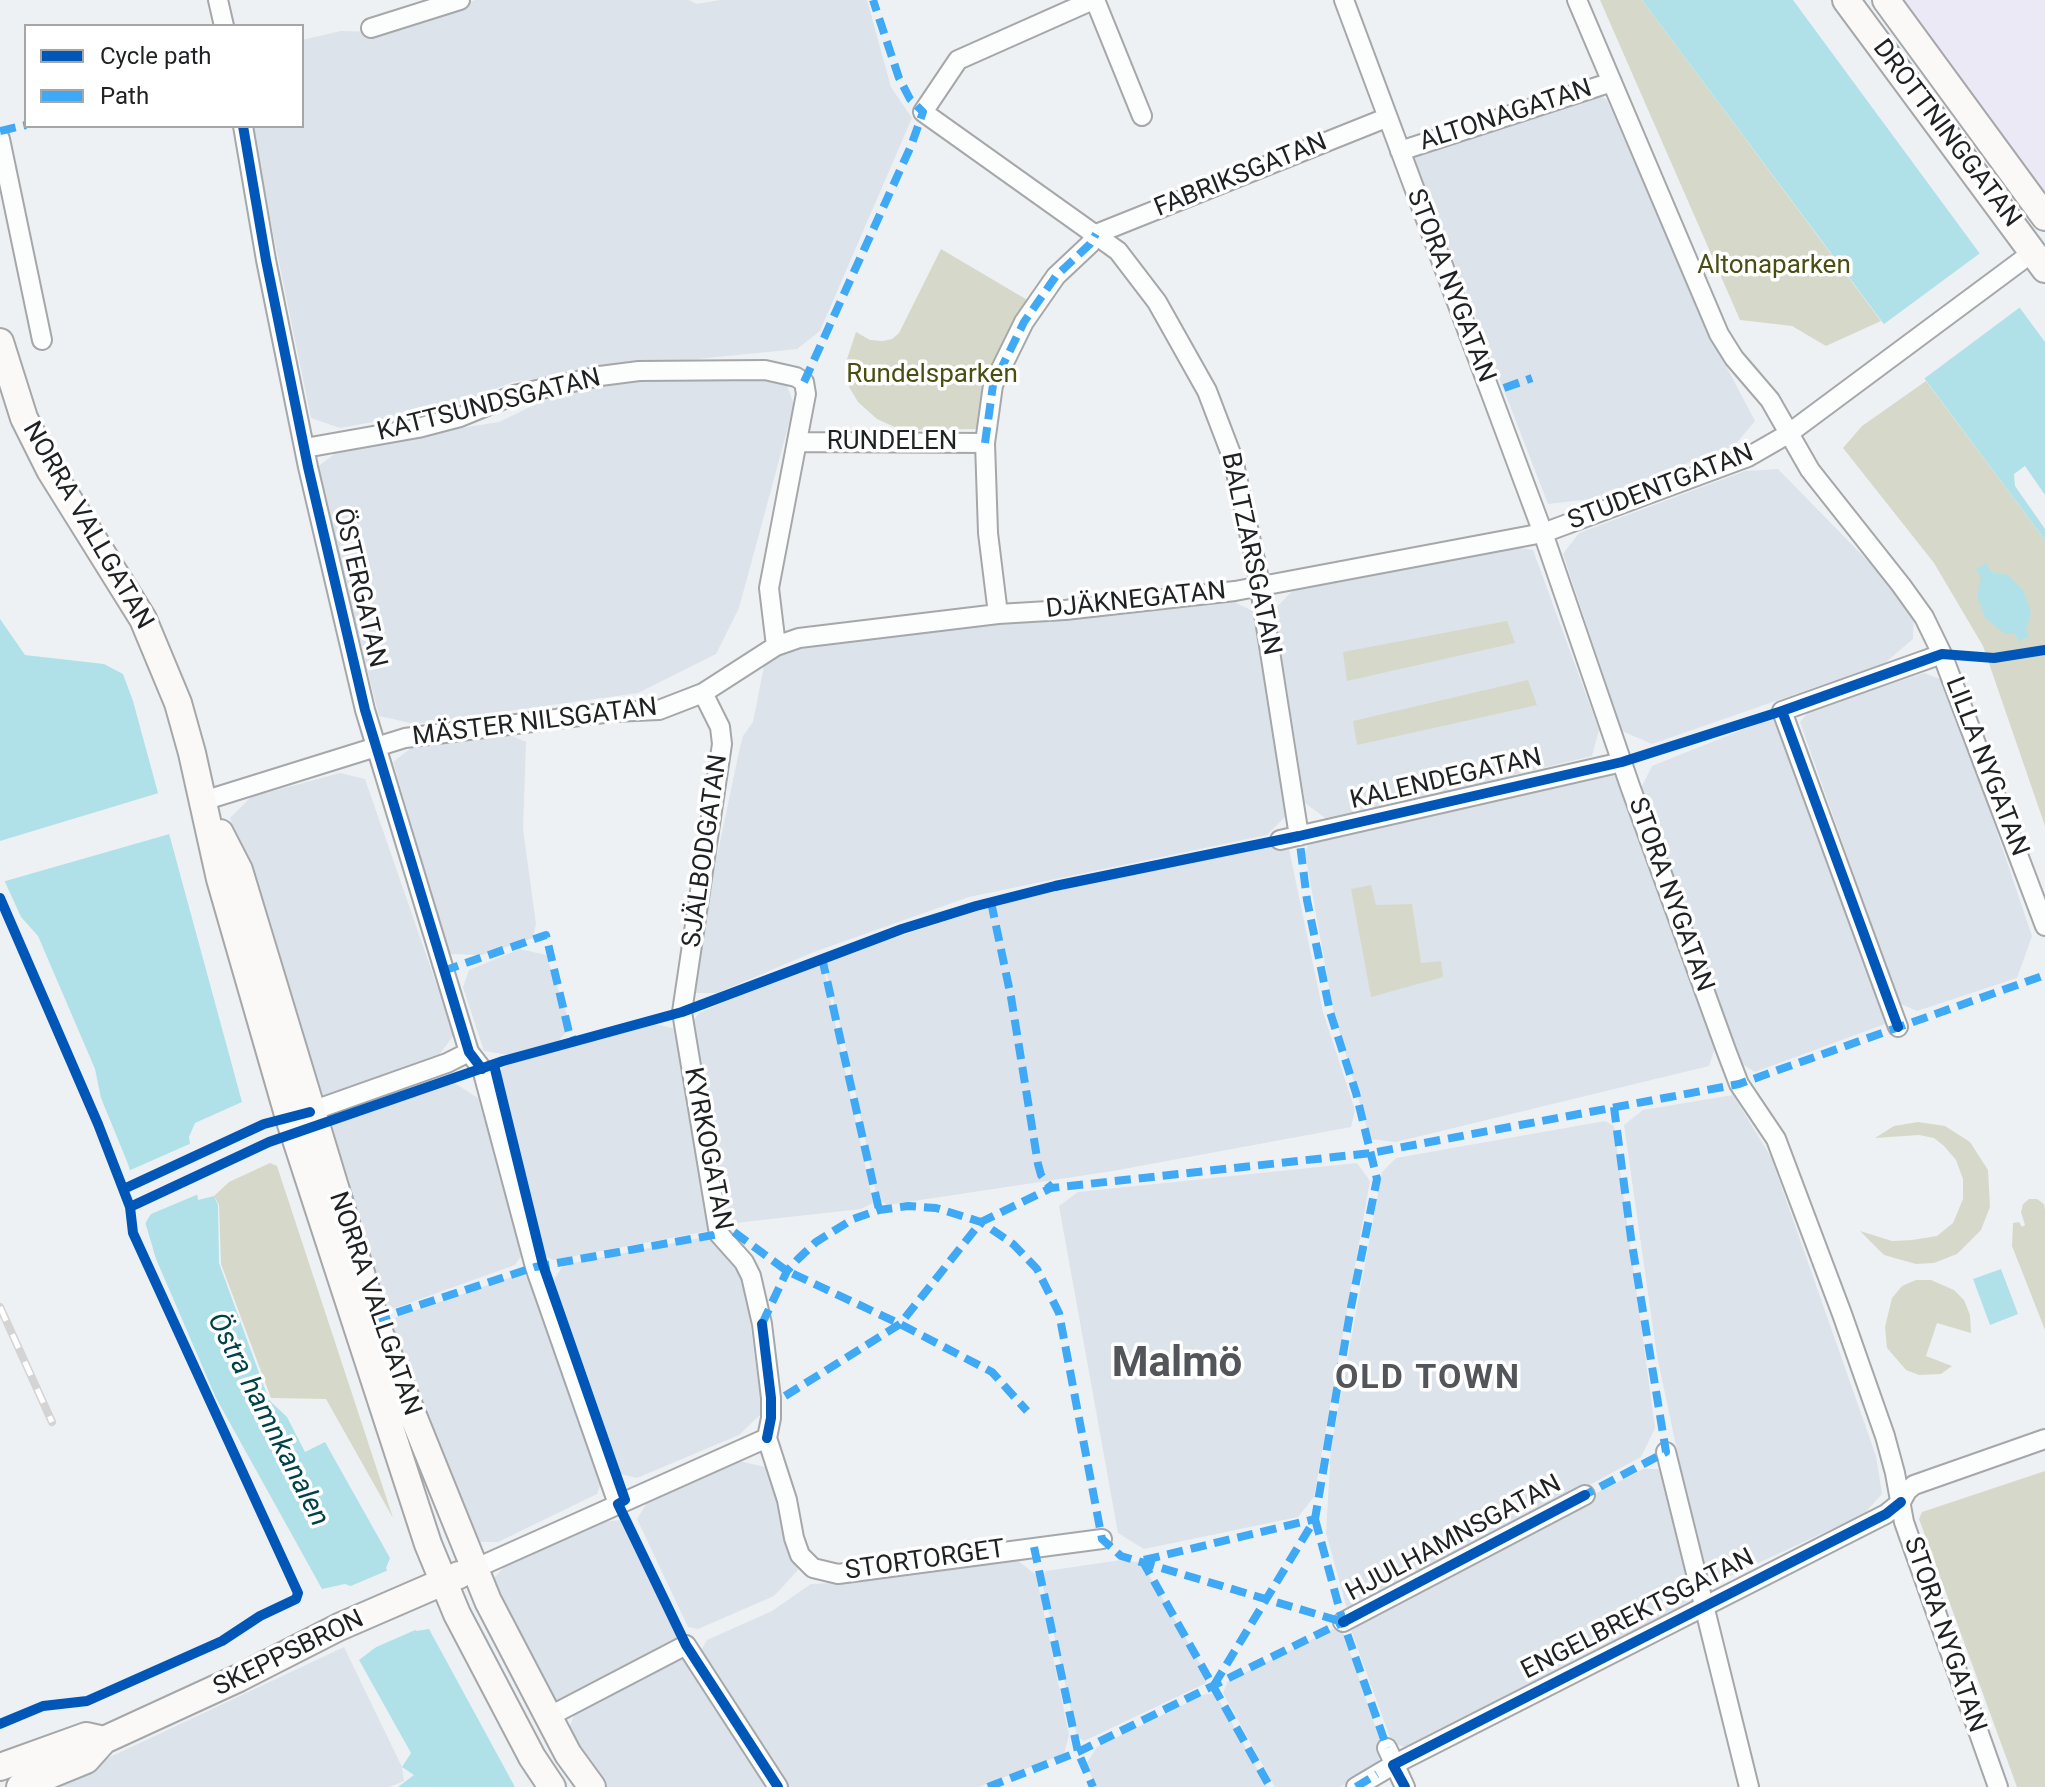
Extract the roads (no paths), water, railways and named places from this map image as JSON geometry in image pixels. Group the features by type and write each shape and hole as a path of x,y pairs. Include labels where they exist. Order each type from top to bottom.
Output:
{"main road":[{"name":"DROTTNINGGATAN","path":"1846,0 2041,254"},
{"name":"DROTTNINGGATAN","path":"1886,0 2045,217"},
{"name":"NORRA VALLGATAN","path":"0,342 24,418 50,470 143,619 178,703 203,801 239,870 300,1115 377,1393 457,1614 552,1787"},
{"name":"NORRA VALLGATAN","path":"300,1115 374,1320 474,1569 568,1754 592,1787"},
{"name":"SKEPPSBRON","path":"20,1787 86,1760 104,1740 227,1684 339,1627 474,1569"},
{"name":"SKEPPSBRON","path":"0,1767 86,1736 104,1740"}],"street":[{"path":"218,0 224,24"},
{"path":"371,28 460,0"},
{"path":"1094,0 1142,116"},
{"name":"BALTZARSGATAN","path":"1094,0 958,60 923,112 1118,251 1157,302 1207,391 1233,459 1260,586 1289,838"},
{"name":"STORA NYGATAN","path":"1344,0 1543,533 1739,1084 1776,1139 1885,1436 1904,1522 1998,1787"},
{"name":"LILLA NYGATAN","path":"1577,0 1719,334 1734,358 1770,400 1810,470 1924,617 1942,654 2045,926"},
{"name":"ALTONAGATAN","path":"1400,151 1612,82"},
{"name":"FABRIKSGATAN","path":"1096,234 1386,118"},
{"name":"ÖSTERGATAN","path":"243,128 305,448 376,748 469,1052 482,1069 535,1267 618,1504"},
{"path":"0,139 42,340"},
{"path":"998,614 988,533 985,443 993,385 1024,322 1056,276 1090,244 1096,234"},
{"name":"STUDENTGATAN","path":"1543,533 1748,457 1788,434 2009,272 2041,254"},
{"name":"KATTSUNDSGATAN","path":"305,448 418,428 552,385 639,371 765,370 796,377 804,382 806,394 798,442"},
{"path":"768,651 769,588 798,442"},
{"name":"RUNDELEN","path":"798,442 985,443"},
{"name":"DJÄKNEGATAN","path":"736,673 768,651 799,638 825,633 1080,608 1260,586 1543,533"},
{"path":"1898,1027 1782,711 1942,654"},
{"name":"MÄSTER NILSGATAN","path":"203,801 405,738 612,712 659,710 703,693 736,673"},
{"name":"SJÄLBODGATAN","path":"682,1012 722,744 720,727 703,693"},
{"name":"KALENDEGATAN","path":"1289,838 1622,762"},
{"name":"KYRKOGATAN","path":"682,1012 719,1234 744,1262 751,1276 762,1324"},
{"path":"300,1115 447,1063 469,1052"},
{"name":"STORTORGET","path":"762,1324 771,1398 767,1438 787,1500 797,1549 813,1568 838,1574 1102,1539"},
{"path":"474,1569 767,1438"},
{"name":"ENGELBREKTSGATAN","path":"1356,1787 1390,1756 1703,1607 1886,1514 1901,1502 1914,1485 2045,1439"},
{"path":"1666,1452 1749,1787"},
{"name":"HJULHAMNSGATAN","path":"1343,1622 1585,1495"},
{"path":"548,1717 686,1645 778,1787"},
{"path":"1390,1756 1405,1787"}],"water":[{"path":"1642,0 1793,0 2045,342 2045,540"},
{"path":"1986,563 1991,572 2008,575 2024,591 2031,614 2026,630 2029,636 2019,642 2015,634 2005,634 1985,618 1977,595 1981,578 1976,569"},
{"name":"Östra hamnkanalen","path":"0,619 25,655 104,664 123,674 133,701 242,1102 195,1123 189,1137 198,1200 214,1196 218,1205 219,1263 269,1400 287,1417 305,1452 325,1442 390,1558 386,1568 416,1631 429,1629 515,1787 398,1787 414,1775 402,1767 411,1753 359,1660 376,1647 350,1586 345,1584 322,1589 216,1398 156,1259 128,1164 101,1098 95,1069 38,936 21,917 0,871"},
{"path":"2001,1269 2018,1314 1990,1325 1973,1279"}],"railway":[{"path":"0,1307 52,1422"}],"district":[{"name":"Malmö","path":"1177,1365"},
{"name":"OLD TOWN","path":"1428,1379"}],"park label":[{"name":"Altonaparken","path":"1774,266"},
{"name":"Rundelsparken","path":"932,375"}]}
